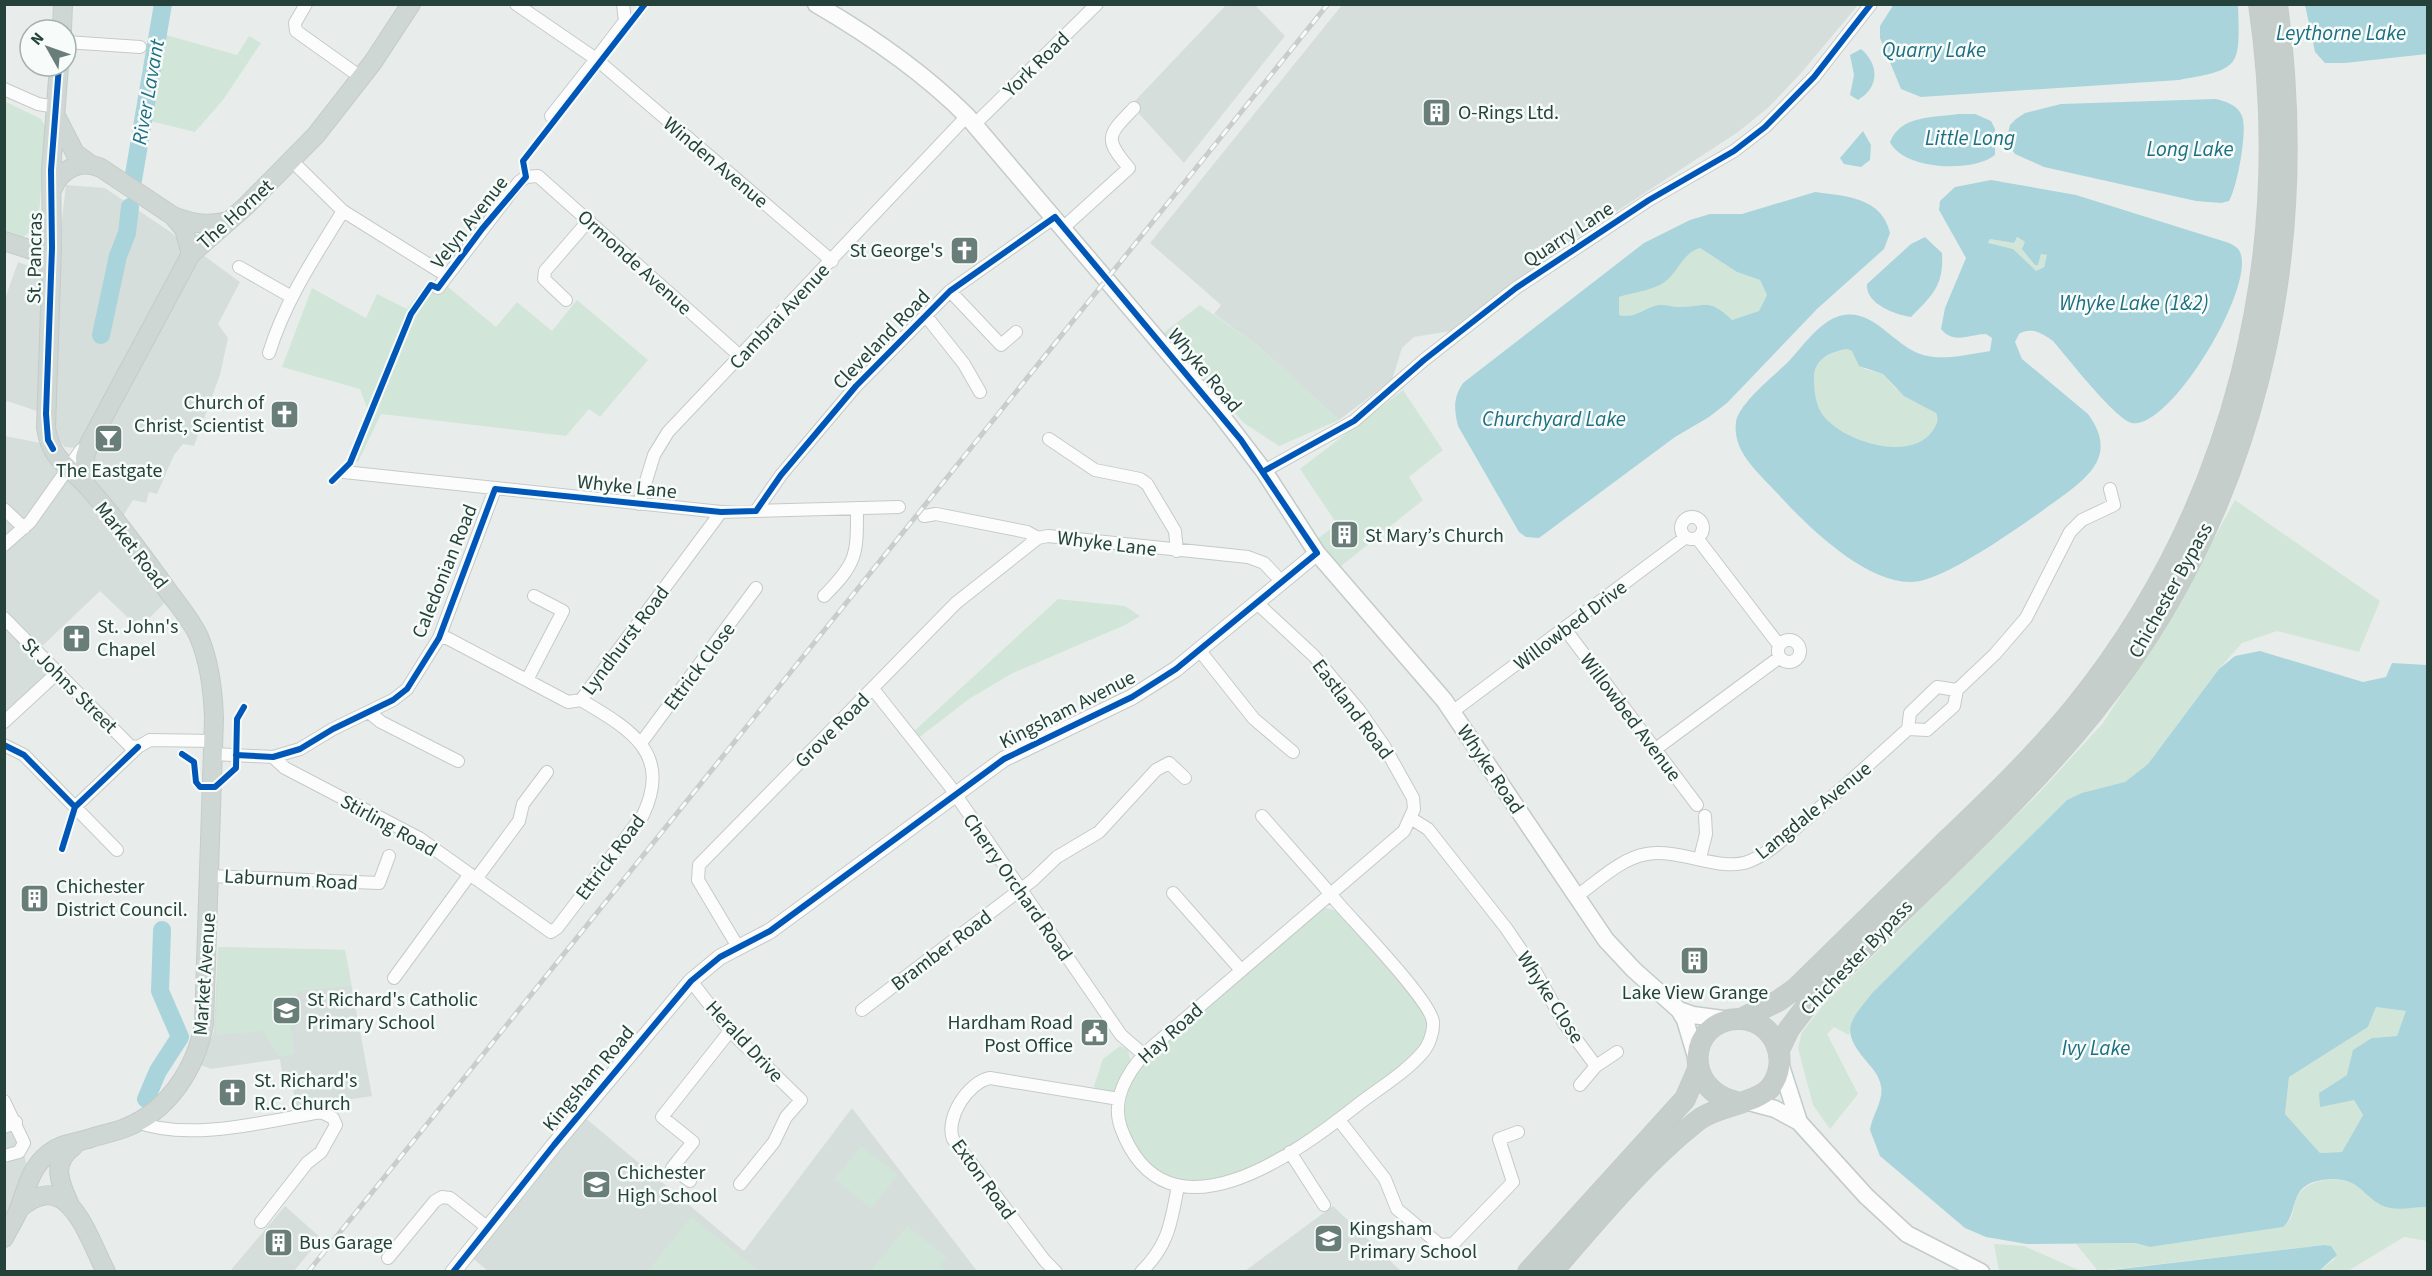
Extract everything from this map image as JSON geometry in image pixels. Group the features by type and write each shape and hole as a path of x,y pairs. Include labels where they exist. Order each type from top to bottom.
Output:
{"highway":[{"name":"Chichester Bypass","path":"1735,1019 1778,1001 1795,989 2009,780 2074,707 2103,670 2166,570 2193,514 2219,450 2242,373 2262,282 2270,202 2271,142 2268,69 2259,4"},
{"name":"Chichester Bypass","path":"1780,1056 1789,1029 1809,1003 2023,790 2094,711 2155,624 2199,543 2231,469 2245,427 2265,352 2279,280 2287,200 2289,135 2287,86 2277,4"},
{"path":"1528,1272 1685,1099 1698,1065 1703,1039 1719,1023 1735,1019 1754,1021 1765,1028 1774,1038 1780,1056 1777,1076 1769,1088 1758,1097 1699,1119 1668,1146 1552,1272"},
{"path":"1698,1065 1703,1081 1711,1092 1723,1099 1740,1102"}],"main road":[{"name":"The Hornet","path":"85,447 191,254 230,221 292,161 362,78 411,4"},
{"name":"Whyke Road","path":"816,4 892,52 928,80 971,120 1218,411 1264,471 1317,553 1399,646 1452,712 1606,940 1634,970 1679,1010 1685,1020 1698,1065"},
{"name":"St. Pancras","path":"53,450 46,428 51,270 50,218 58,78"},
{"path":"55,110 71,148 90,164 110,173 173,216 193,224 210,225 230,221"},
{"path":"53,188 58,177 69,168 90,164"},
{"path":"173,216 184,229 191,254"},
{"path":"10,242 35,238 50,218"},
{"path":"10,242 38,252 51,270"},
{"path":"53,450 65,453 85,447 86,485"},
{"name":"Market Road","path":"53,450 68,469 86,485 153,570 198,635 210,672 213,694 214,747"},
{"name":"Market Avenue","path":"4,1238 19,1209 29,1179 40,1162 63,1144 80,1142 137,1122 159,1107 177,1088 191,1066 201,1041 214,747"},
{"name":"Whyke Road","path":"1679,1010 1693,1015 1735,1019"},
{"path":"1780,1056 1800,1122"},
{"path":"1740,1102 1775,1108 1800,1122 1866,1196 1906,1234 1981,1272"},
{"path":"80,1142 65,1152 59,1162 60,1185 106,1272"},
{"path":"19,1209 35,1196 44,1194 61,1197 71,1206"}],"street":[{"path":"306,4 295,23 296,31 362,78"},
{"name":"Winden Avenue","path":"516,4 598,61 832,261"},
{"path":"551,116 598,61 625,21 623,4"},
{"name":"York Road","path":"971,120 1097,4"},
{"name":"Quarry Lane","path":"1264,471 1354,421 1424,360 1516,288 1649,200 1734,151 1765,127 1814,77 1871,4"},
{"path":"78,43 140,47"},
{"path":"4,89 55,110"},
{"name":"Cleveland Road","path":"756,511 781,474 856,386 950,291 1059,222 1129,168 1111,146 1110,137 1114,129 1134,108"},
{"name":"Cambrai Avenue","path":"639,504 660,443 832,261 971,120"},
{"name":"Velyn Avenue","path":"292,161 343,211 447,276"},
{"name":"Ormonde Avenue","path":"526,177 532,175 543,178 741,357"},
{"name":"Velyn Avenue","path":"438,288 482,229 526,177"},
{"path":"269,353 290,296 343,211"},
{"path":"566,300 544,279 543,275 589,220"},
{"path":"239,267 290,296"},
{"path":"950,291 1001,345 1016,332"},
{"path":"926,316 964,364 980,392"},
{"path":"1049,439 1095,470 1140,479 1147,484 1175,531 1177,551"},
{"name":"The Hornet","path":"4,545 24,528 85,447"},
{"name":"Whyke Lane","path":"344,472 721,512 899,507"},
{"name":"Caledonian Road","path":"273,756 300,749 333,729 370,713 407,689 439,638 495,489"},
{"name":"Langdale Avenue","path":"1908,729 1928,730 1954,706 1957,690 1995,654 2026,618 2070,532 2082,520 2114,505 2110,489"},
{"path":"824,596 854,560 857,549 857,508"},
{"path":"4,509 24,528"},
{"name":"Lyndhurst Road","path":"439,638 447,638 568,702 581,700 721,512"},
{"name":"Whyke Lane","path":"924,516 936,514 1027,532 1038,537 1047,536 1259,560 1282,582"},
{"name":"Grove Road","path":"738,947 698,880 699,866 956,603 1038,537"},
{"name":"Willowbed Drive","path":"1452,712 1692,537 1780,651 1656,748"},
{"name":"Kingsham Avenue","path":"770,931 954,793 1004,759 1132,697 1200,651 1317,553"},
{"name":"Ettrick Close","path":"641,743 756,588"},
{"path":"527,680 563,611 534,596"},
{"name":"Eastland Road","path":"1257,603 1314,656 1359,710 1413,798 1412,819"},
{"name":"St Johns Street","path":"4,618 130,746 138,747"},
{"name":"Willowbed Avenue","path":"1565,629 1697,805"},
{"path":"1200,651 1254,718 1293,752"},
{"path":"4,722 57,673"},
{"name":"Langdale Avenue","path":"1577,896 1626,862 1645,854 1664,853 1700,858 1729,866 1751,861 1783,839 1908,729 1910,713 1937,687 1957,690"},
{"name":"Cherry Orchard Road","path":"873,689 954,793 1121,1035 1143,1054"},
{"name":"Ettrick Road","path":"551,932 557,928 644,815 653,795 652,772 641,743 619,723 581,700"},
{"path":"370,713 381,722 458,761"},
{"name":"St Johns Street","path":"75,807 138,747 150,740 214,747"},
{"path":"4,745 24,755 117,850"},
{"path":"214,747 273,756"},
{"name":"Stirling Road","path":"273,756 285,768 419,838 551,932"},
{"name":"Bramber Road","path":"862,1010 1020,890 1057,857 1099,832 1155,770 1169,763 1185,778"},
{"path":"394,978 519,821 524,804 547,772"},
{"path":"1262,816 1330,894"},
{"path":"1700,858 1706,834 1705,816"},
{"name":"Hay Road","path":"1330,894 1429,1009 1433,1022 1432,1035 1425,1050 1339,1120 1290,1152 1228,1183 1206,1188 1178,1186 1162,1180 1144,1167 1131,1152 1120,1124 1119,1099 1128,1074 1143,1054 1241,970 1330,894 1404,831 1412,819"},
{"name":"Whyke Close","path":"1412,819 1428,829 1506,928 1534,969 1564,1023 1596,1066"},
{"name":"Laburnum Road","path":"210,876 379,883 389,856"},
{"path":"1173,893 1241,970"},
{"name":"Kingsham Road","path":"453,1272 691,981 720,957 770,931"},
{"name":"Herald Drive","path":"691,981 730,1031 801,1100 786,1117 774,1142 740,1184"},
{"path":"690,1181 672,1168 693,1142 662,1117 730,1031"},
{"path":"1580,1085 1596,1066 1617,1052"},
{"name":"Exton Road","path":"1056,1272 1045,1262 953,1139 949,1130 951,1119 974,1084 990,1078 1119,1099"},
{"path":"4,1101 10,1124 22,1134 22,1150 4,1156"},
{"path":"137,1122 149,1127 192,1130 321,1112 333,1118 336,1125 321,1152 307,1163 261,1222"},
{"path":"1339,1120 1386,1179 1397,1209 1440,1245 1453,1244 1513,1182 1494,1140 1518,1132"},
{"path":"1290,1152 1324,1205"},
{"path":"1141,1272 1155,1258 1167,1240 1178,1186"},
{"path":"388,1258 435,1201 442,1197 450,1198 488,1228"}],"shaded area":[{"path":"1226,5 1255,5 1285,36 1184,163 1131,105"},
{"path":"1342,5 1858,5 1802,72 1769,107 1738,132 1553,253 1451,331 1414,337 1402,348 1392,380 1339,420 1258,346 1214,314 1221,305 1150,243"},
{"path":"66,185 105,188 172,233 180,241 183,254 80,446 75,448 65,447 55,437 56,270"},
{"path":"203,255 240,282 218,324 228,338 220,375 194,446 183,444 174,455 157,494 149,492 146,503 133,500 123,516 172,596 148,619 152,623 143,632 100,591 37,651 57,673 5,722 5,436 41,443 67,469 189,262"},
{"path":"18,262 51,274 46,414 7,401 5,406 5,299"},
{"name":"St Richard's Catholic Primary School","path":"218,947 345,950 372,1096 296,1108 293,1088 284,1089 280,1059 211,1069 201,1065 214,1031"},
{"name":"Chichester High School","path":"852,1108 977,1271 489,1272 469,1255 583,1116 744,1251"},
{"path":"16,1122 27,1166 5,1238 5,1127"},
{"path":"285,1206 321,1238 294,1271 230,1271"},
{"name":"Kingsham Primary School","path":"1333,1206 1401,1271 1245,1271"}],"green space":[{"path":"159,33 237,55 249,36 261,43 223,100 195,132 142,119"},
{"path":"4,101 41,119 46,128 38,227 23,237 5,233"},
{"path":"2016,237 2025,242 2038,265 2041,254 2048,255 2044,266 2036,272 2013,249 1988,244 1990,239 2014,243"},
{"path":"1700,248 1737,272 1760,280 1767,295 1759,311 1732,320 1711,306 1660,305 1652,306 1630,316 1618,315 1619,297 1660,285 1671,276 1688,255"},
{"path":"425,285 440,294 447,286 496,327 517,302 552,331 577,300 648,360 600,417 589,409 566,436 381,414 358,462 348,462 368,411 360,389 282,367 312,288 366,318 377,294 407,309"},
{"path":"1200,305 1258,346 1339,420 1279,446 1244,423 1162,334"},
{"path":"1847,349 1852,351 1864,369 1883,374 1895,388 1936,413 1936,426 1923,440 1910,445 1894,447 1878,445 1846,433 1823,415 1815,394 1816,367 1828,355"},
{"path":"1403,390 1443,450 1409,477 1423,500 1340,567 1316,540 1337,524 1300,469"},
{"path":"2235,500 2380,601 2359,652 2277,631 2242,643 2219,669 2148,764 2125,782 2067,800 1873,992 1855,1018 1849,1035 1834,1027 1827,1034 1858,1094 1830,1129 1813,1105 1798,1048 1802,1032 1825,1003 2038,794 2103,723 2168,623"},
{"path":"1058,599 1125,606 1140,616 1125,625 1011,674 969,699 917,739 912,733"},
{"path":"1321,907 1339,911 1422,1010 1427,1031 1422,1047 1412,1058 1355,1102 1289,1147 1261,1163 1232,1175 1203,1182 1176,1179 1152,1166 1131,1138 1125,1117 1130,1086 1140,1067 1146,1058"},
{"path":"218,947 345,950 351,986 297,991 301,1023 290,1025 294,1054 280,1057 263,1031 216,1035"},
{"path":"2376,1007 2407,1011 2397,1036 2372,1038 2347,1075 2319,1093 2354,1100 2363,1115 2342,1152 2320,1153 2285,1114 2289,1077 2368,1027"},
{"path":"1120,1046 1128,1050 1131,1062 1118,1088 1111,1092 1097,1091 1094,1086 1103,1059"},
{"path":"861,1146 898,1175 871,1208 835,1179"},
{"path":"2345,1178 2355,1183 2375,1200 2389,1206 2427,1207 2427,1241 2404,1237 2348,1271 2319,1271 2335,1259 2324,1245 2098,1271 2076,1244 2135,1243 2150,1247 2283,1227 2291,1218 2301,1191 2307,1186 2321,1181"},
{"path":"691,1217 759,1271 648,1271"},
{"path":"907,1226 946,1257 940,1266 947,1271 871,1271"},
{"path":"1994,1244 2024,1246 2081,1271 1999,1271"}],"water":[{"name":"Quarry Lake","path":"1894,4 2238,5 2237,54 2225,68 2179,80 1921,97 1901,89 1880,38 1880,26"},
{"name":"Leythorne Lake","path":"2305,5 2427,5 2427,54 2325,63 2315,52"},
{"path":"1861,49 1871,61 1874,75 1870,89 1858,100 1850,95 1854,75 1850,55"},
{"name":"Long Lake","path":"2215,99 2227,102 2238,109 2242,116 2244,133 2241,159 2232,194 2229,201 2221,203 2196,201 2044,167 2015,154 2006,141 2010,125 2016,119 2025,113 2061,104"},
{"name":"Little Long","path":"1975,114 1991,121 1995,129 1995,155 1985,161 1971,164 1939,166 1909,158 1897,151 1890,142 1895,133 1909,122 1928,117"},
{"path":"1863,131 1871,145 1870,160 1861,167 1844,164 1840,158"},
{"name":"Whyke Lake (1&2)","path":"1991,180 2076,195 2230,244 2240,252 2242,270 2223,323 2206,353 2187,381 2167,404 2148,419 2132,423 2124,419 2103,400 2053,341 2032,331 2019,334 2015,342 2022,359 2088,414 2100,439 2098,460 2085,478 2075,486 1973,557 1920,581 1901,581 1881,576 1861,566 1841,553 1805,522 1748,461 1738,443 1736,422 1743,407 1758,390 1821,327 1836,317 1855,315 1865,318 1913,351 1931,357 1990,351 1992,338 1986,334 1957,338 1951,337 1941,329 1945,308 1966,258 1939,210 1940,201 1955,187","holes":["2017,237 2025,242 2022,249 2035,265 2038,265 2041,254 2047,255 2044,267 2036,271 2013,249 1988,243 1990,239 2014,243","1847,349 1852,351 1859,366 1883,374 1904,396 1936,413 1936,426 1923,440 1910,445 1894,447 1878,445 1846,433 1823,415 1815,394 1816,367 1828,355"]},
{"name":"Churchyard Lake","path":"1815,192 1827,193 1861,200 1871,205 1886,221 1890,233 1884,249 1817,309 1727,403 1709,417 1675,437 1539,538 1526,537 1519,532 1458,426 1455,404 1463,383 1644,243 1690,220 1710,214 1742,214","holes":["1700,248 1737,272 1760,280 1767,295 1759,311 1732,320 1711,306 1660,305 1630,316 1619,315 1619,297 1660,285 1671,276 1688,255"]},
{"path":"1925,237 1942,253 1939,282 1931,296 1911,317 1898,314 1876,303 1868,291 1867,284 1911,244"},
{"name":"Ivy Lake","path":"2260,651 2363,682 2386,677 2392,663 2427,665 2427,1207 2390,1208 2374,1201 2350,1182 2330,1179 2313,1182 2300,1191 2290,1218 2283,1227 2150,1247 2135,1243 2027,1244 1986,1237 1965,1228 1880,1156 1870,1130 1881,1097 1881,1086 1876,1073 1853,1042 1850,1027 1853,1019 1873,992 2067,800 2082,793 2125,782 2148,764 2219,669 2235,656","holes":["2376,1007 2406,1011 2397,1036 2372,1038 2353,1050 2347,1075 2319,1093 2320,1107 2354,1100 2363,1115 2342,1152 2320,1153 2285,1114 2289,1077 2368,1027"]},
{"path":"2331,1246 2337,1255 2319,1271 2104,1271"}],"waterway":[{"name":"River Lavant","path":"133,180 163,4"},
{"name":"River Lavant","path":"101,335 118,256 127,233 130,207"},
{"name":"River Lavant","path":"146,1099 158,1071 180,1037 160,991 162,930"}],"railway":[{"path":"308,1272 1328,4"}],"cycle path":[{"path":"332,481 350,463 411,314 431,285 438,288 482,229 526,177 523,161 645,4"},
{"path":"1264,471 1354,421 1424,360 1516,288 1649,200 1734,151 1765,127 1814,77 1871,4"},
{"path":"53,449 48,440 46,414 52,248 51,170 58,78"},
{"path":"236,755 273,757 300,749 333,729 393,700 407,689 439,638 495,489 721,512 756,511 781,475 856,386 950,291 1055,217 1241,440 1317,553 1176,669 1132,697 1004,759 770,931 720,957 691,981 554,1145 453,1272"},
{"path":"182,754 194,762 196,782 200,787 215,787 236,768 237,719 244,707"},
{"path":"4,745 24,755 75,807"},
{"path":"62,849 75,807 138,747"}],"place":[{"name":"O-Rings Ltd.","path":"1437,112"},
{"name":"St George's","path":"964,250"},
{"name":"Church of Christ, Scientist","path":"285,414"},
{"name":"The Eastgate","path":"109,439"},
{"name":"St Mary’s Church","path":"1344,535"},
{"name":"St. John's Chapel","path":"76,638"},
{"name":"Chichester District Council.","path":"35,898"},
{"name":"Lake View Grange","path":"1695,961"},
{"name":"St Richard's Catholic Primary School","path":"286,1010"},
{"name":"Hardham Road Post Office","path":"1094,1033"},
{"name":"St. Richard's R.C. Church","path":"233,1092"},
{"name":"Chichester High School","path":"596,1184"},
{"name":"Kingsham Primary School","path":"1328,1239"},
{"name":"Bus Garage","path":"278,1242"}]}
